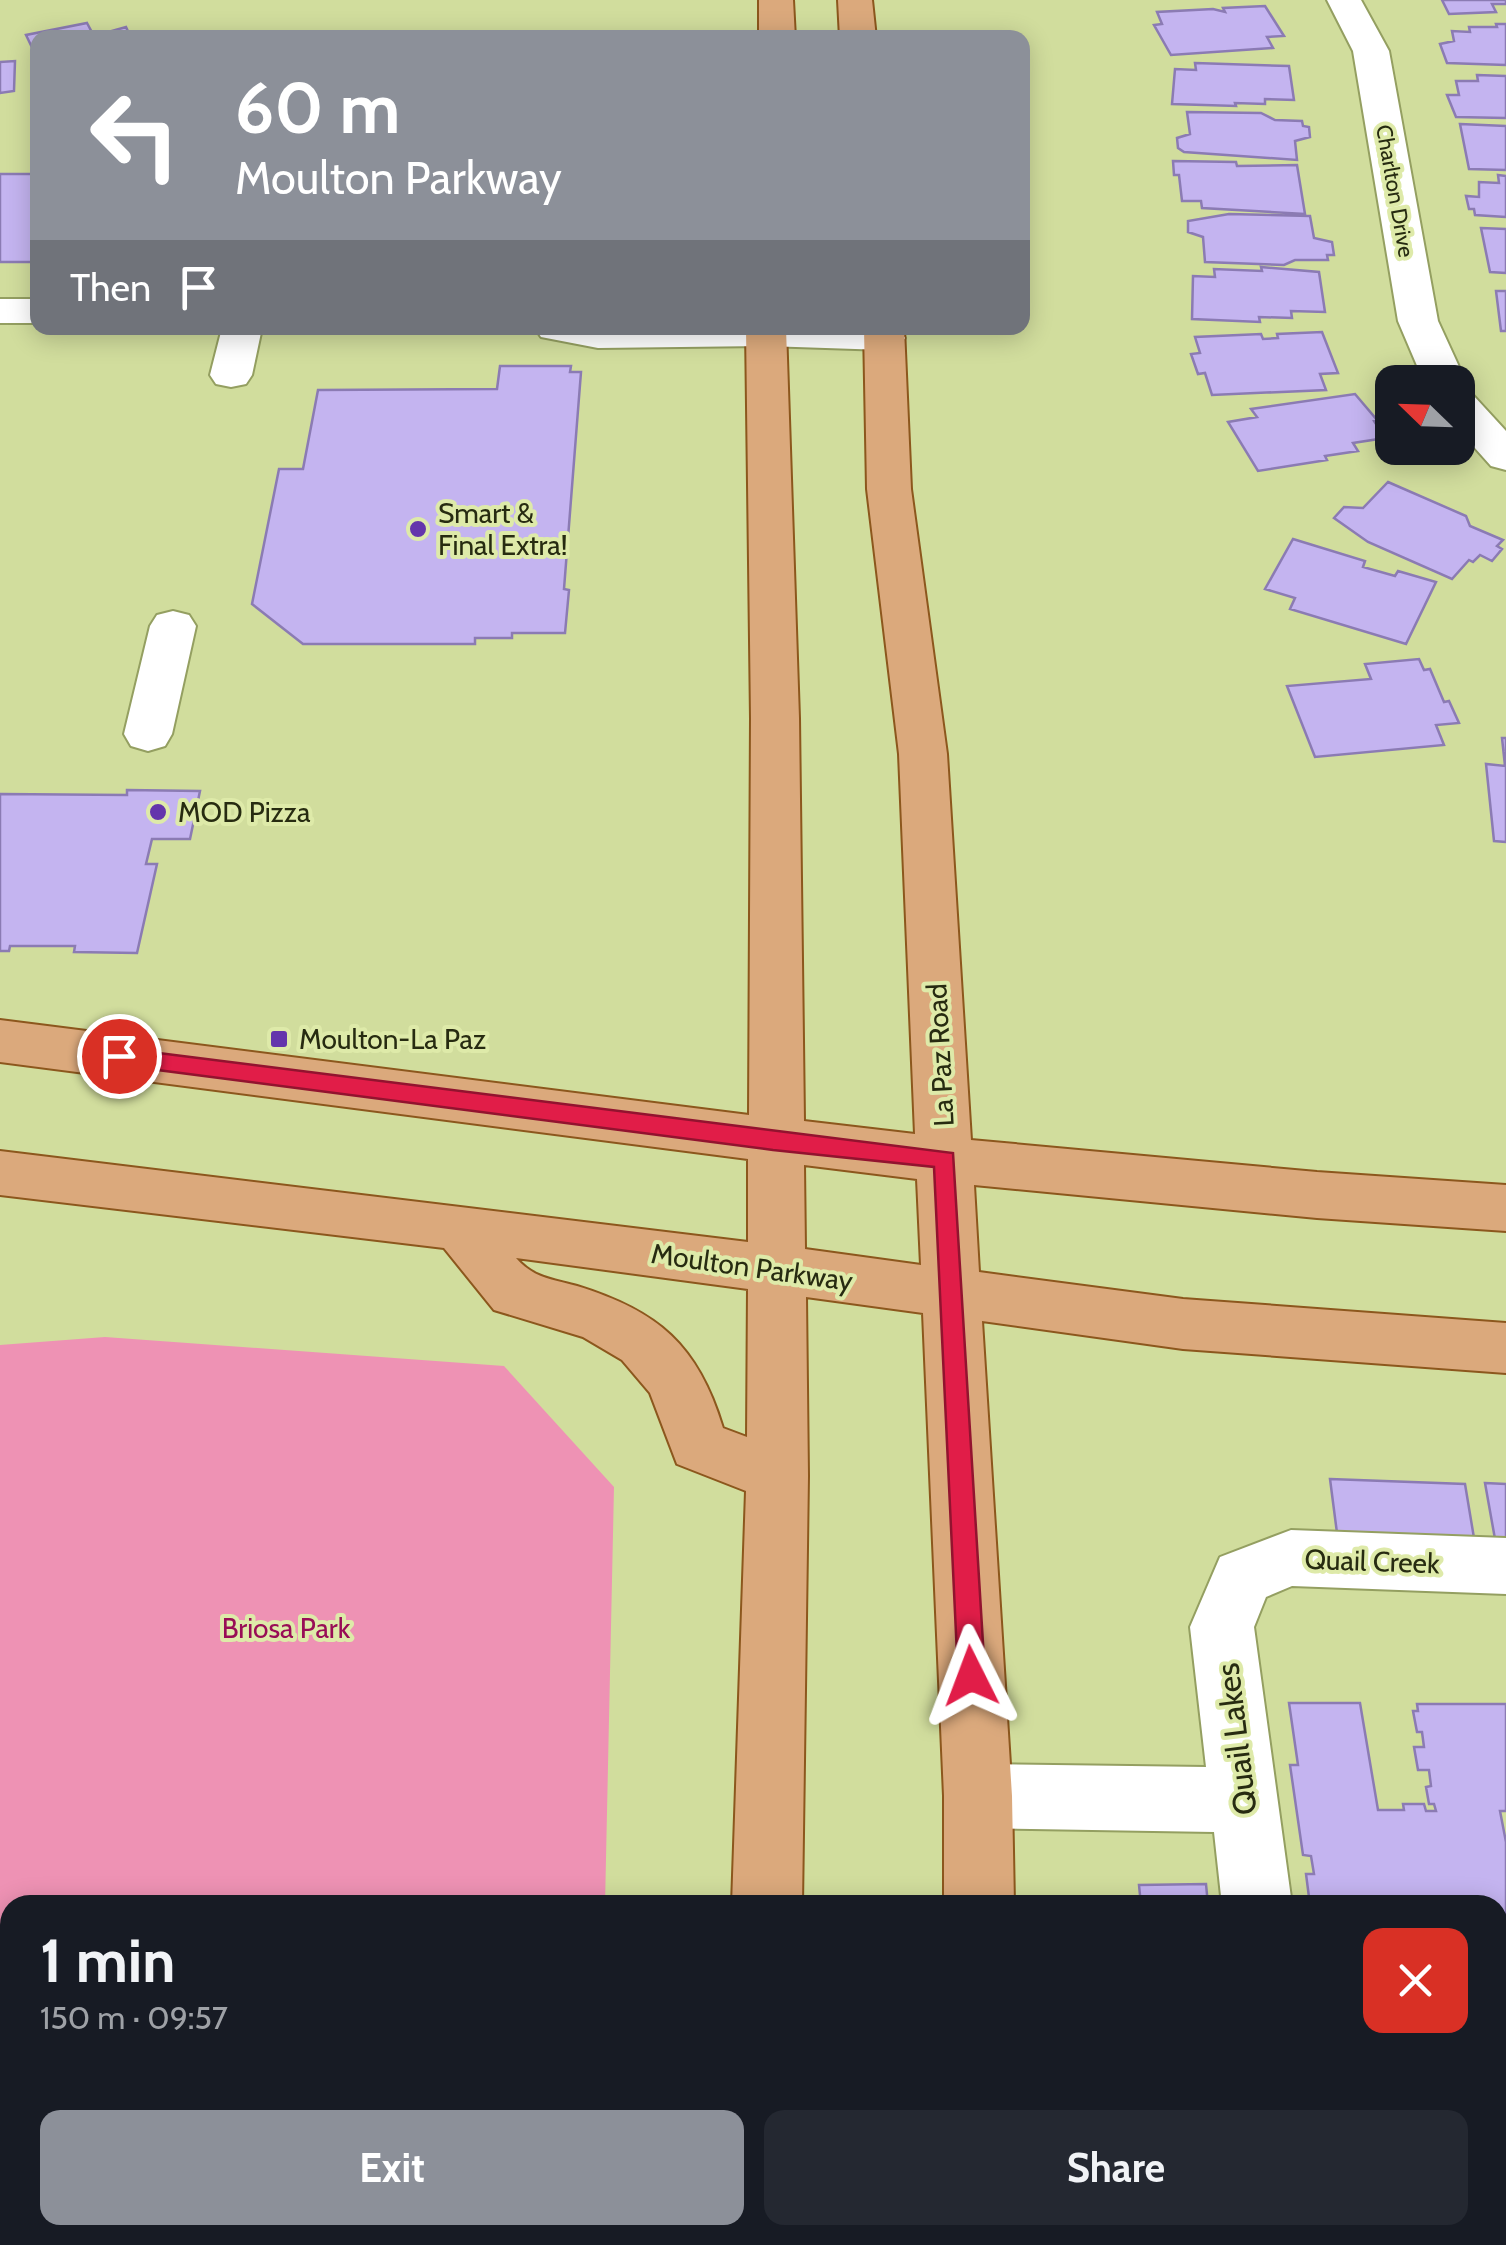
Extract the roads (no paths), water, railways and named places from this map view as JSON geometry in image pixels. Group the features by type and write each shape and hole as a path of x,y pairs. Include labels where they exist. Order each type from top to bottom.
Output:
{"main road":[{"path":"776,0 776,30"},
{"path":"855,0 857,30"},
{"path":"766,335 774,718 777,1476 767,1895"},
{"name":"La Paz Road","path":"884,335 889,489 923,754 978,1796 979,1895"},
{"path":"0,1041 773,1141 1279,1195 1506,1208"},
{"name":"Moulton Parkway","path":"0,1174 460,1227 1183,1324 1506,1348"},
{"path":"460,1227 515,1293 594,1315 643,1340 667,1366 687,1404 698,1445 777,1476"}],"street":[{"name":"Charlton Drive","path":"1344,0 1371,51 1418,321 1437,365"},
{"path":"0,311 30,311"},
{"path":"231,375 240,335"},
{"path":"593,335 632,335"},
{"path":"1475,423 1506,457"},
{"path":"148,734 173,626"},
{"name":"Quail Creek","path":"1242,1577 1290,1558 1506,1566"},
{"name":"Quail Lakes","path":"1242,1577 1222,1627 1256,1895"},
{"path":"978,1796 1242,1800"}],"place":[{"name":"Smart & Final Extra!","path":"418,529"},
{"name":"MOD Pizza","path":"158,812"},
{"name":"Moulton-La Paz","path":"279,1039"}],"park label":[{"name":"Briosa Park","path":"286,1628"}]}
